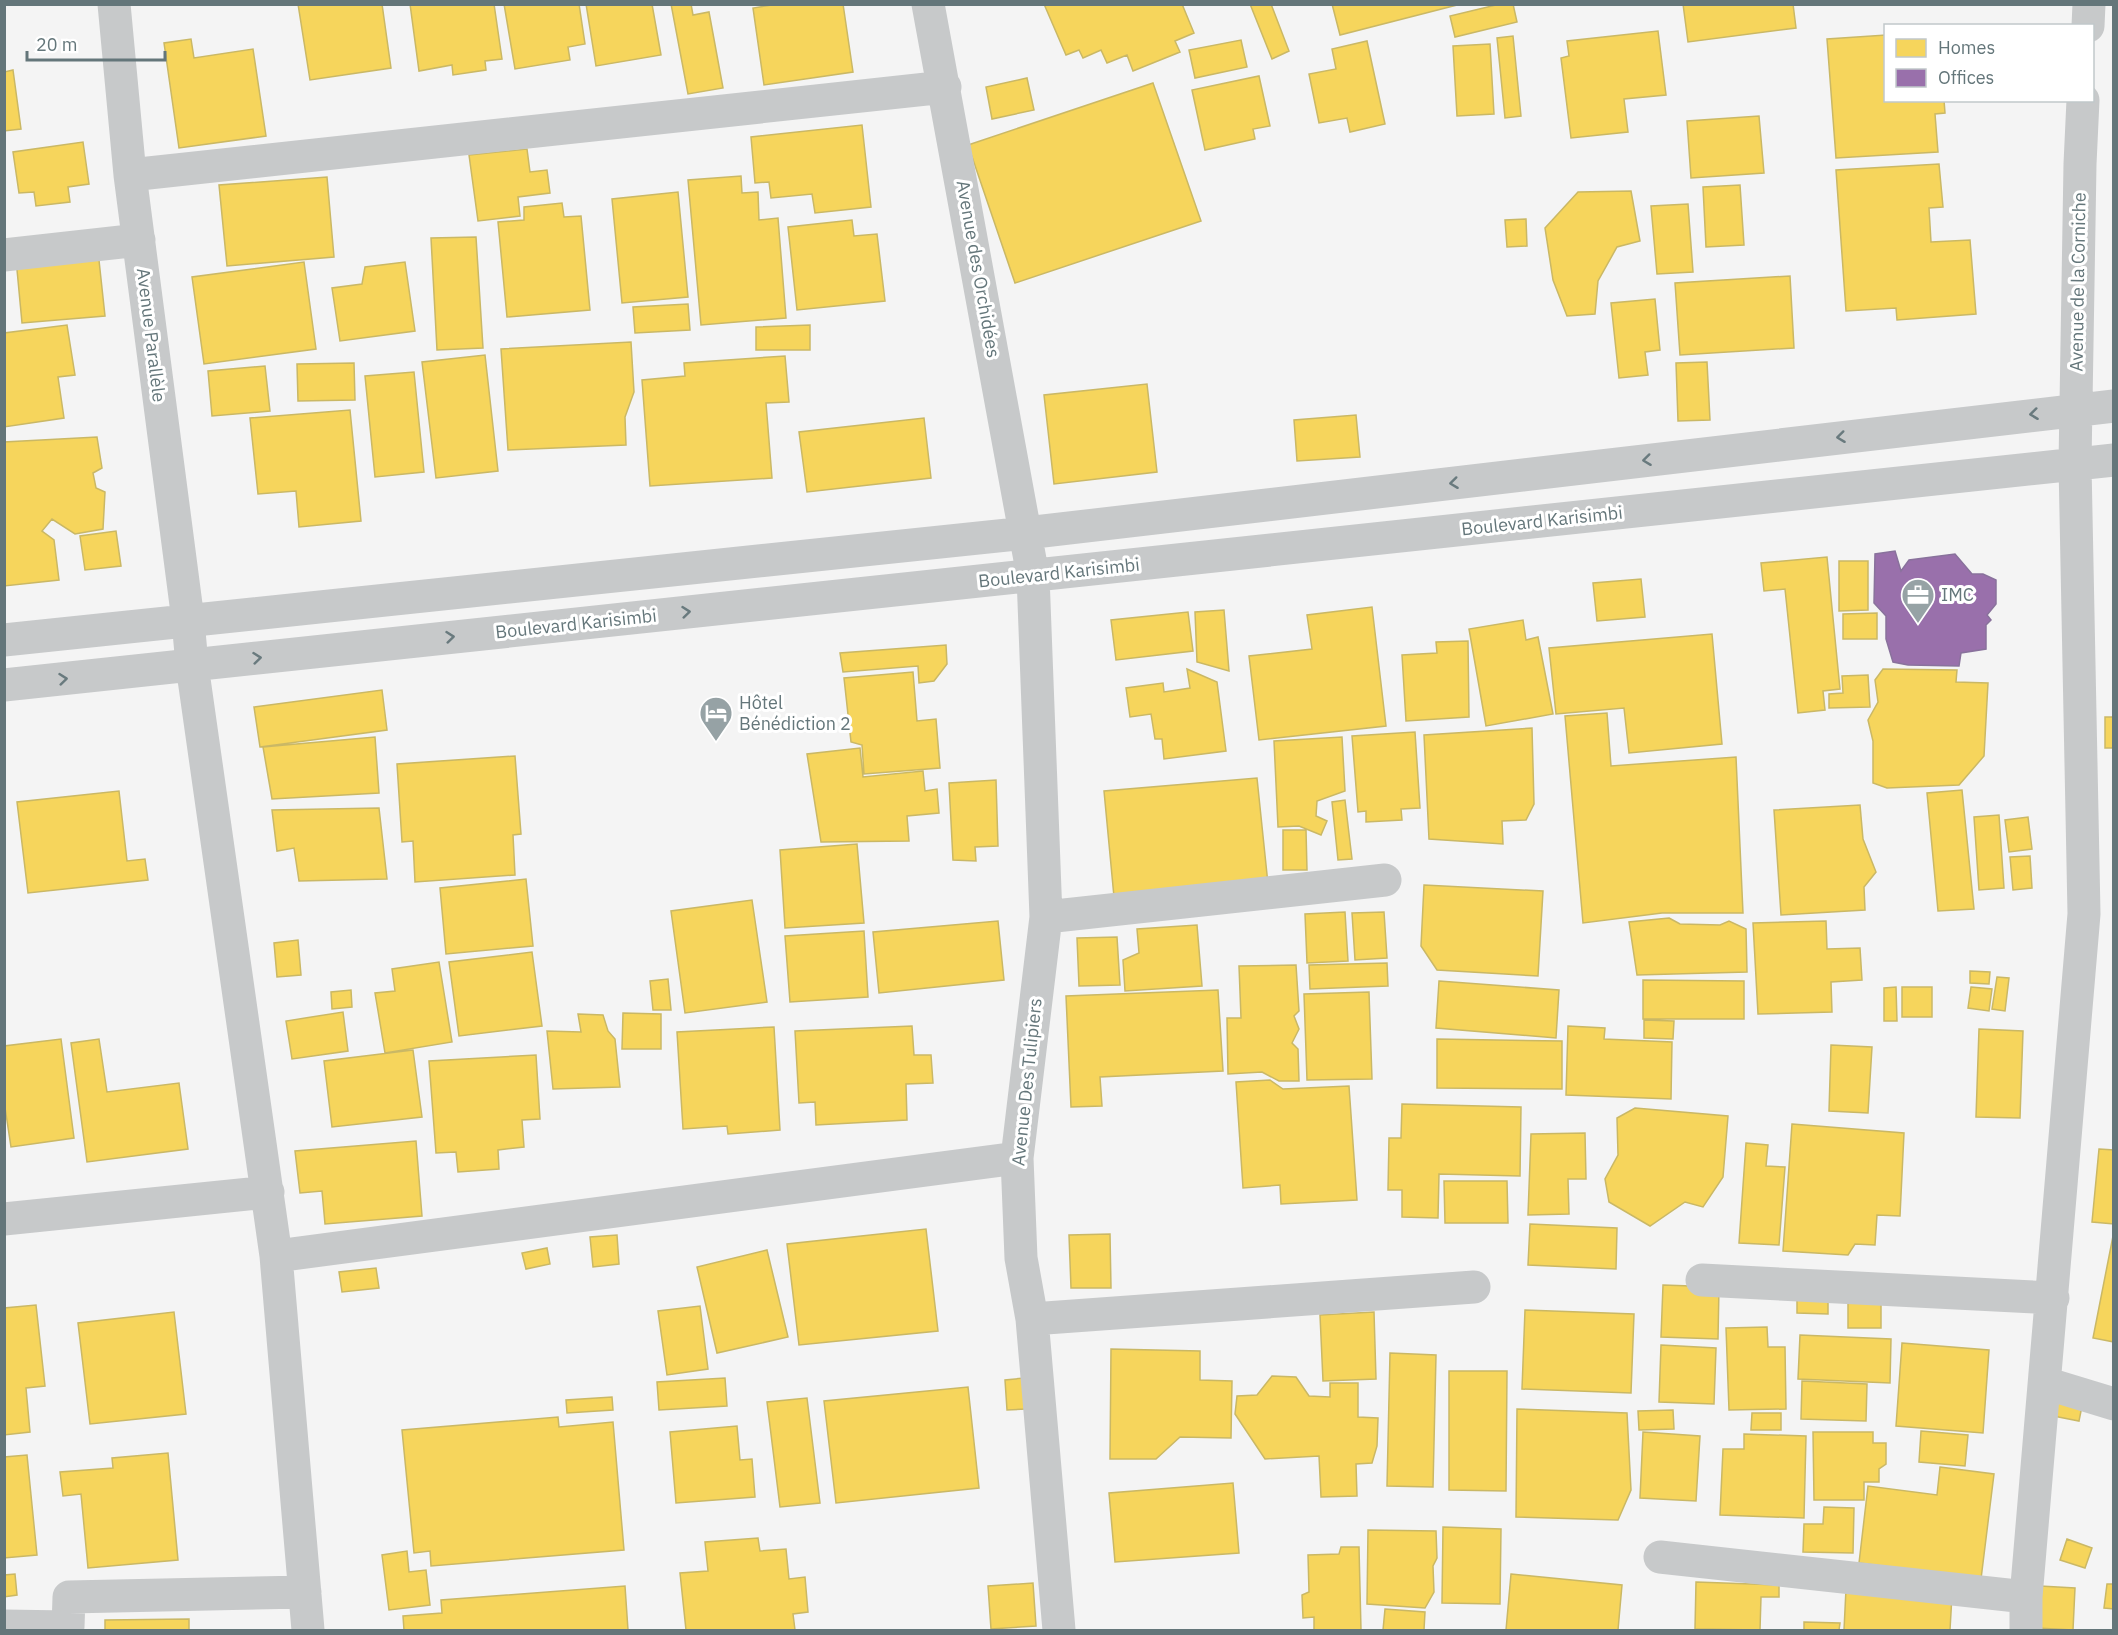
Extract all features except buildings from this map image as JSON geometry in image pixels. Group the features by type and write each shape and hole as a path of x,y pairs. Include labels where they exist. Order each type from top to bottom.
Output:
{"street":[{"name":"Avenue Parallèle","path":"114,4 130,175 192,664 276,1256 308,1630"},
{"name":"Avenue des Orchidées","path":"928,4 1026,533"},
{"path":"2088,24 2089,4"},
{"path":"130,175 945,87"},
{"name":"Avenue de la Corniche","path":"2026,1630 2026,1597 2084,914 2075,464 2080,164 2084,102"},
{"path":"4,255 139,240"},
{"path":"4,640 1026,533 2114,406"},
{"name":"Boulevard Karisimbi","path":"4,685 2114,460"},
{"name":"Avenue Des Tulipiers","path":"1026,533 1033,576 1046,917 1017,1158 1021,1258 1032,1319 1059,1630"},
{"path":"1046,917 1384,880"},
{"path":"276,1256 1017,1158"},
{"path":"4,1219 268,1192"},
{"path":"1702,1280 2053,1298"},
{"path":"1032,1319 1474,1287"},
{"path":"2045,1383 2114,1404"},
{"path":"1660,1557 2026,1597"},
{"path":"4,1626 68,1627 69,1597 305,1592"}],"place":[{"name":"IMC","path":"1918,624"},
{"name":"Hôtel Bénédiction 2","path":"716,742"}]}
